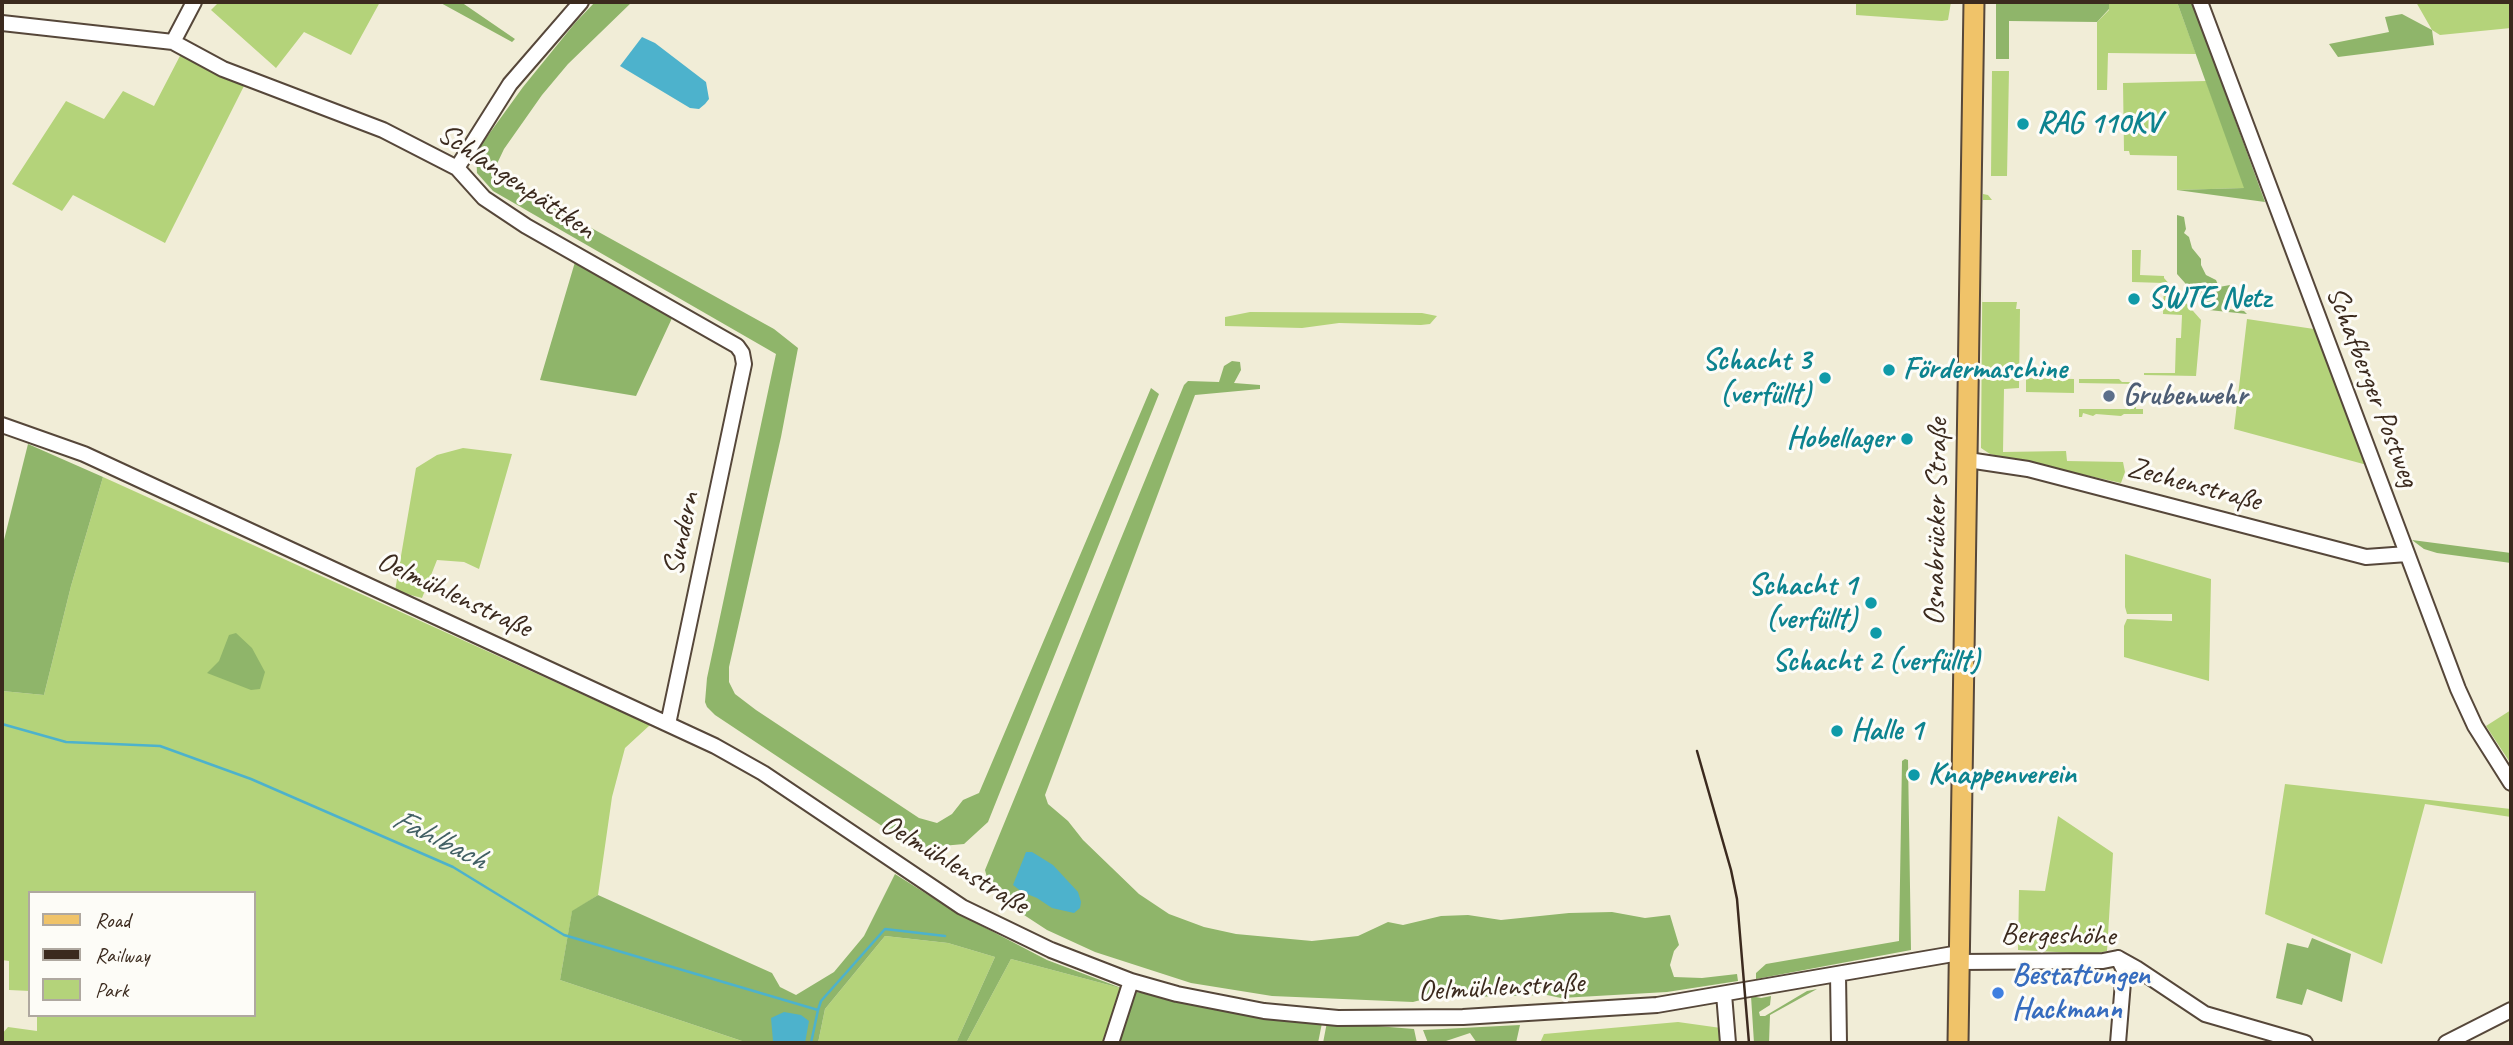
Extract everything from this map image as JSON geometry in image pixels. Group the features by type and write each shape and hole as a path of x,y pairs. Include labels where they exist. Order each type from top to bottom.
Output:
{"main road":[{"name":"Osnabrücker Straße","path":"1958,1043 1974,2"}],"street":[{"path":"173,42 194,2"},
{"path":"457,168 510,84 581,2"},
{"name":"Schafberger Postweg","path":"2200,2 2469,714 2511,783"},
{"name":"Schlangenpättken","path":"2,23 173,42 223,69 383,130 457,168 484,198 526,226 692,319 737,346 742,353"},
{"name":"Sundern","path":"668,724 744,364 742,353"},
{"name":"Oelmühlenstraße","path":"2,425 84,454 668,724 763,773 962,907 1051,950 1131,981 1241,1007 1338,1018 1532,1014 1657,1005 1838,974 1959,957"},
{"name":"Zechenstraße","path":"1968,460 2028,469 2366,557 2407,554"},
{"name":"Bergeshöhe","path":"1959,957 2103,961 2118,958 2205,1014 2305,1043"},
{"path":"2118,958 2124,970 2118,1043"},
{"path":"1838,974 1839,1043"},
{"path":"1111,1043 1131,981"},
{"path":"1724,994 1728,1043"},
{"path":"2446,1043 2511,1010"}],"green space":[{"path":"219,2 380,2 351,55 304,32 276,68 211,10"},
{"path":"439,2 461,2 515,39 512,42"},
{"path":"595,2 632,2 568,64 542,95 504,149 495,168 510,183 774,329 798,348 781,437 729,667 729,682 735,694 756,710 919,818 937,823 952,814 963,800 979,793 1151,388 1159,394 988,822 964,844 920,848 906,842 715,715 707,707 707,678 776,354 493,191 477,173 476,152 523,87"},
{"path":"1856,2 1951,2 1948,20 1942,21 1856,15"},
{"path":"1996,2 2109,2 2109,9 2097,22 2009,21 2009,59 1996,59"},
{"path":"2109,2 2177,2 2196,54 2108,53 2107,90 2097,90 2097,22 2109,10"},
{"path":"2177,2 2192,2 2265,202 2177,190 2244,188"},
{"path":"2416,2 2511,2 2511,28 2440,35 2432,30"},
{"path":"2402,14 2432,30 2434,45 2338,57 2329,44 2389,32 2385,17"},
{"path":"182,52 245,84 165,243 73,195 62,211 12,184 66,101 104,119 123,91 154,106"},
{"path":"1992,71 2009,71 2007,176 1991,176"},
{"path":"2206,81 2245,188 2177,190 2177,156 2130,155 2129,151 2124,151 2123,83"},
{"path":"1983,194 1988,195 1992,200 1983,200"},
{"path":"2177,215 2184,217 2184,233 2201,259 2206,275 2216,280 2219,287 2230,285 2235,293 2229,296 2228,309 2244,311 2247,314 2209,310 2177,274"},
{"path":"2132,250 2141,250 2140,275 2164,276 2201,320 2196,376 2144,375 2175,373 2176,338 2181,338 2182,315 2163,314 2164,283 2132,282"},
{"path":"575,262 673,316 636,396 540,380"},
{"path":"1982,302 2017,302 2016,309 2020,309 2019,388 2004,389 2003,452 2066,451 2067,461 2123,462 2125,472 2121,483 1990,454 1981,448"},
{"path":"1250,312 1422,313 1437,316 1430,324 1421,325 1339,323 1302,328 1225,326 1225,317"},
{"path":"2247,319 2314,329 2367,465 2234,429"},
{"path":"1232,361 1240,362 1241,370 1234,383 1260,385 1260,389 1195,395 1045,795 1048,804 1139,894 1169,914 1204,927 1236,934 1312,941 1358,936 1388,922 1403,925 1441,916 1468,915 1501,920 1569,913 1612,912 1645,918 1670,915 1679,945 1670,965 1674,977 1702,978 1737,974 1738,981 1667,992 1561,998 1547,995 1428,998 1413,1002 1272,996 1191,983 1095,952 1047,930 998,898 989,885 985,870 1184,385 1188,381 1219,382 1224,366"},
{"path":"2026,378 2074,379 2074,393 2026,392"},
{"path":"2079,379 2119,379 2122,382 2136,382 2143,389 2136,389 2136,409 2143,409 2143,414 2093,416 2083,413 2082,417 2079,417 2079,409 2134,409 2134,384 2079,383"},
{"path":"28,444 103,477 71,586 44,695 2,691 2,548"},
{"path":"463,448 512,454 479,569 464,562 437,560 422,598 395,591 416,468 437,455"},
{"path":"103,477 650,725 625,748 612,797 598,895 572,912 560,980 748,1043 2,1043 2,1034 8,1027 37,1031 37,1017 256,1017 256,891 28,891 28,991 9,990 9,961 2,960 2,691 44,695 71,586"},
{"path":"2412,540 2511,553 2511,563 2437,553 2424,549"},
{"path":"2125,554 2211,579 2209,681 2124,657 2124,626 2127,619 2172,621 2172,614 2127,614"},
{"path":"236,633 252,648 265,672 260,689 251,690 207,673 219,661 229,635"},
{"path":"2511,710 2511,764 2486,726"},
{"path":"1908,760 1911,950 1756,979 1756,973 1766,964 1899,941 1902,761"},
{"path":"2285,784 2511,809 2511,817 2425,804 2382,964 2265,914"},
{"path":"2058,816 2113,853 2107,951 2094,954 2018,950 2019,890 2045,891"},
{"path":"895,874 957,913 1047,960 1124,989 1011,959 966,1043 956,1043 995,957 948,943 885,936 825,1009 818,1043 748,1043 560,980 572,911 598,895 772,973 780,987 796,995 834,972 864,936"},
{"path":"885,936 948,943 995,957 956,1043 818,1043 825,1009"},
{"path":"2312,938 2351,954 2342,1002 2307,989 2302,1005 2276,998 2287,943 2308,948"},
{"path":"1011,959 1124,989 1108,1043 966,1043"},
{"path":"1817,989 1770,1015 1769,1043 1754,1043 1751,996 1771,996 1770,1005 1759,1012 1760,1016 1765,1016 1807,991"},
{"path":"1130,991 1322,1023 1318,1043 1112,1043"},
{"path":"1327,1022 1414,1029 1417,1043 1323,1043"},
{"path":"1678,1022 1721,1028 1722,1043 1540,1043 1544,1034"},
{"path":"1520,1025 1516,1043 1477,1043 1470,1033 1440,1043 1428,1043 1423,1030"}],"water":[{"path":"642,37 655,43 706,82 709,99 705,104 699,109 690,108 620,66"},
{"path":"1026,852 1032,852 1053,865 1078,892 1080,908 1074,913 1052,908 1013,885"},
{"path":"784,1012 801,1015 809,1021 805,1043 773,1041 771,1018"}],"waterway":[{"name":"Fahlbach","path":"2,724 66,742 160,746 251,779 453,867 564,935 818,1010 811,1043"},
{"path":"818,1010 821,1001 885,929 945,936"}],"railway":[{"path":"1697,751 1737,899 1749,1043"}],"place":[{"name":"RAG 110KV","path":"2023,124"},
{"name":"SWTE Netz","path":"2134,299"},
{"name":"Fördermaschine","path":"1889,370"},
{"name":"Schacht 3 (verfüllt)","path":"1825,378"},
{"name":"Grubenwehr","path":"2109,396"},
{"name":"Hobellager","path":"1907,439"},
{"name":"Schacht 1 (verfüllt)","path":"1871,603"},
{"name":"Schacht 2 (verfüllt)","path":"1876,633"},
{"name":"Halle 1","path":"1837,731"},
{"name":"Knappenverein","path":"1914,775"},
{"name":"Bestattungen Hackmann","path":"1998,993"}]}
